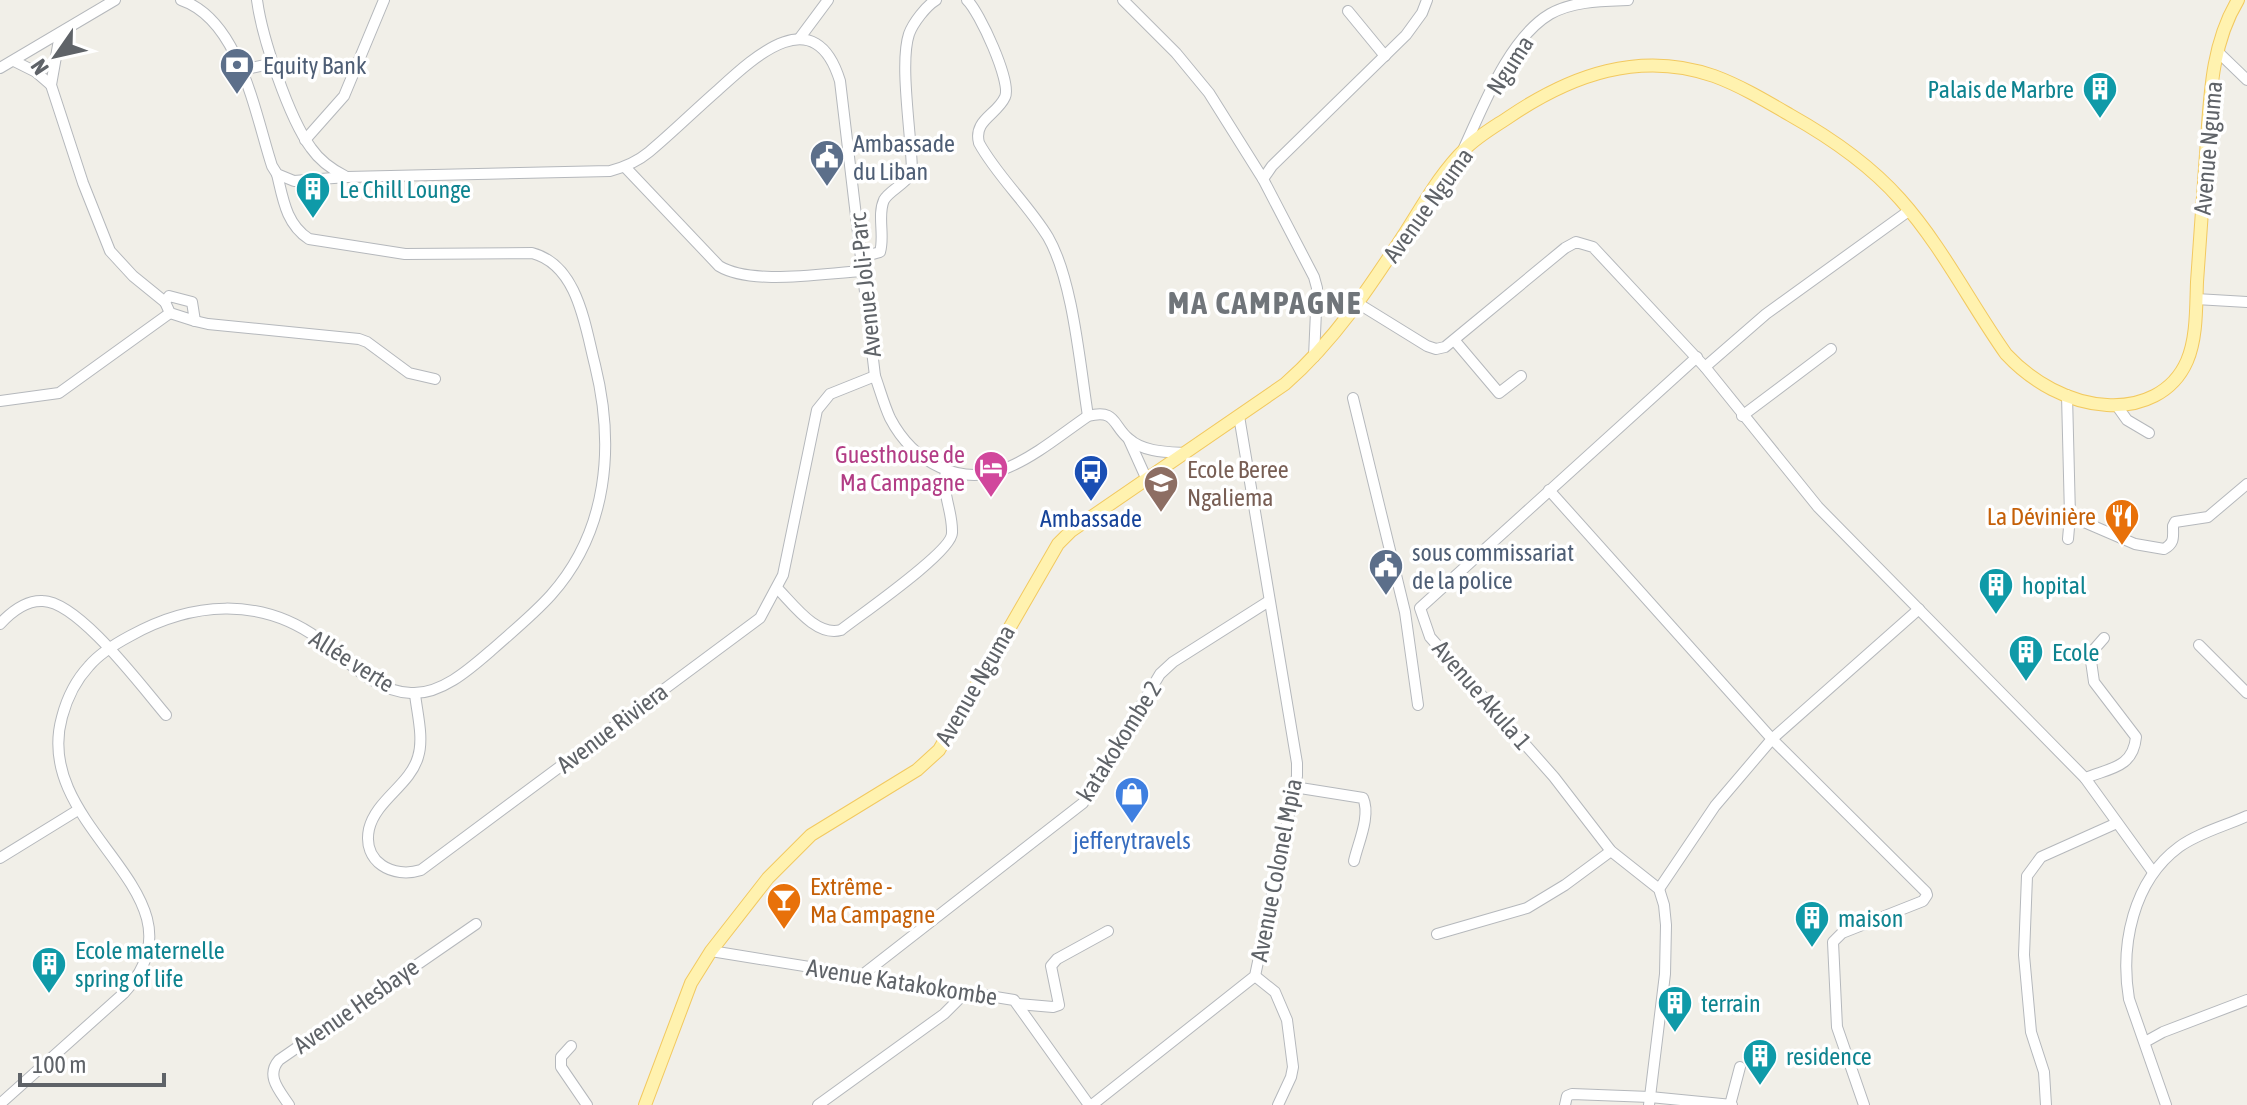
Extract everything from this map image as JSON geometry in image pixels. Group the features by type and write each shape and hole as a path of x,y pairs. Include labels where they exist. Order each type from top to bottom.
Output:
{"main road":[{"name":"Avenue Nguma","path":"645,1105 685,997 711,951 768,878 800,844 823,826 917,770 939,750 1058,544 1071,531 1285,384 1314,357 1359,304 1430,194 1463,150 1528,103 1560,85 1625,67 1648,65 1682,68 1714,76 1746,91 1819,131 1874,172 1910,210 2006,354 2020,369 2067,395 2096,404 2117,406 2144,401 2168,387 2179,377 2188,359 2196,299 2212,81 2224,28 2238,0"}],"street":[{"path":"0,68 115,0"},
{"path":"257,0 274,63 305,140 321,160 347,177"},
{"path":"305,140 344,96 384,0"},
{"path":"277,174 294,181 347,177 594,173 625,167 649,153 755,56 775,43 799,39 828,0"},
{"path":"862,257 880,252 884,241 882,206 885,198 904,184 912,173 906,57 910,32 930,3 936,0"},
{"path":"967,0 985,26 1007,88 1003,101 980,125 979,143 1028,206 1056,253 1067,290 1088,416"},
{"path":"1263,179 1272,166 1385,56 1414,24 1427,0"},
{"name":"Nguma","path":"1463,150 1494,84 1534,27 1550,14 1577,4 1628,0"},
{"name":"Allée verte","path":"0,1104 124,993 149,951 150,927 137,892 78,810 61,771 59,728 65,706 89,665 109,648 145,628 186,613 216,608 250,610 282,620 317,637 377,683 394,692 415,694 457,677 549,598 585,546 602,493 606,433 602,395 570,285 549,259 521,252 405,254 309,239 290,220 242,70 223,34 186,1"},
{"path":"1124,2 1202,82 1263,179 1314,277 1317,295 1314,357"},
{"path":"1348,11 1385,56"},
{"path":"60,34 51,85 83,183 113,256 165,302 170,313 208,324 359,339 411,374 435,379"},
{"name":"Avenue Joli-Parc","path":"799,39 813,43 827,53 837,68 840,81 875,376 889,416 898,431 917,453 946,471"},
{"path":"2218,52 2247,80"},
{"path":"14,61 36,72 51,85"},
{"path":"242,70 274,63"},
{"path":"625,167 719,266 731,273 754,277 864,271"},
{"path":"1705,367 1766,314 1910,210"},
{"path":"1359,304 1436,349 1455,341 1565,248 1576,242 1593,247 1697,357 1818,507 2085,778 2153,872"},
{"path":"165,302 169,296 192,302 195,321"},
{"path":"2196,299 2247,302"},
{"path":"0,401 52,395 65,390 170,313"},
{"path":"1455,341 1499,393 1521,376"},
{"path":"1742,416 1831,349"},
{"path":"1405,612 1420,608 1697,357"},
{"name":"Avenue Riviera","path":"415,694 420,742 417,761 376,814 368,834 372,854 395,873 421,870 760,618 783,575 817,410 830,394 875,376"},
{"path":"2067,395 2068,539"},
{"path":"1353,398 1405,612 1418,705"},
{"path":"2117,406 2127,420 2149,433"},
{"path":"777,588 816,626 827,631 841,630 948,544 953,530 944,493 946,471 978,475 1008,468 1088,416 1099,414 1112,417 1129,440 1147,480"},
{"name":"Avenue Colonel Mpia","path":"1090,1105 1255,976 1297,776 1294,737 1239,416"},
{"path":"1129,440 1150,450 1185,453"},
{"path":"2070,516 2135,544 2164,549 2171,545 2175,522 2208,517 2247,484"},
{"path":"1549,490 1772,739 1927,895 1923,901 1842,933 1833,942 1837,1027 1864,1105"},
{"path":"0,624 13,610 27,603 46,600 79,619 109,648 166,715"},
{"name":"katakokombe 2","path":"861,976 1083,803 1160,674 1173,662 1269,601"},
{"name":"Avenue Akula 1","path":"1420,608 1430,637 1554,777 1611,851 1659,889"},
{"path":"1649,1101 1665,974 1666,925 1659,889 1715,806 1772,739 1919,609"},
{"path":"2085,778 2127,761 2135,753 2136,737 2094,682 2090,654 2104,638"},
{"path":"2199,645 2247,693"},
{"path":"1294,787 1363,798 1366,802 1365,816 1354,861"},
{"path":"0,858 78,810"},
{"path":"2166,1105 2129,999 2126,956 2135,908 2153,872 2178,847 2247,816"},
{"path":"2046,1105 2044,1072 2031,1032 2024,955 2027,876 2041,857 2117,823"},
{"path":"1437,934 1527,908 1611,851"},
{"name":"Avenue Hesbaye","path":"289,1105 273,1079 272,1072 279,1060 476,924"},
{"path":"1018,1004 1059,1005 1051,966 1057,959 1108,931"},
{"name":"Avenue Katakokombe","path":"711,951 964,994 1009,998 1018,1004 1090,1105"},
{"path":"1255,976 1275,992 1287,1020 1293,1067 1278,1105"},
{"path":"818,1105 944,1014 964,994"},
{"path":"2145,1042 2247,1000"},
{"path":"2136,1020 2163,1032"},
{"path":"571,1046 559,1061 587,1105"},
{"path":"1566,1100 1572,1094 1731,1105 1740,1067"}],"place":[{"name":"Equity Bank","path":"237,96"},
{"name":"Palais de Marbre","path":"2100,120"},
{"name":"Ambassade du Liban","path":"827,188"},
{"name":"Le Chill Lounge","path":"313,220"},
{"name":"Guesthouse de Ma Campagne","path":"991,499"},
{"name":"Ambassade","path":"1091,503"},
{"name":"Ecole Beree Ngaliema","path":"1161,514"},
{"name":"La Dévinière","path":"2122,547"},
{"name":"sous commissariat de la police","path":"1386,597"},
{"name":"hopital","path":"1996,616"},
{"name":"Ecole","path":"2026,683"},
{"name":"jefferytravels","path":"1132,825"},
{"name":"Extrême - Ma Campagne","path":"784,931"},
{"name":"maison","path":"1812,949"},
{"name":"Ecole maternelle spring of life","path":"49,995"},
{"name":"terrain","path":"1675,1034"},
{"name":"residence","path":"1760,1087"}],"district":[{"name":"MA CAMPAGNE","path":"1265,302"}]}
